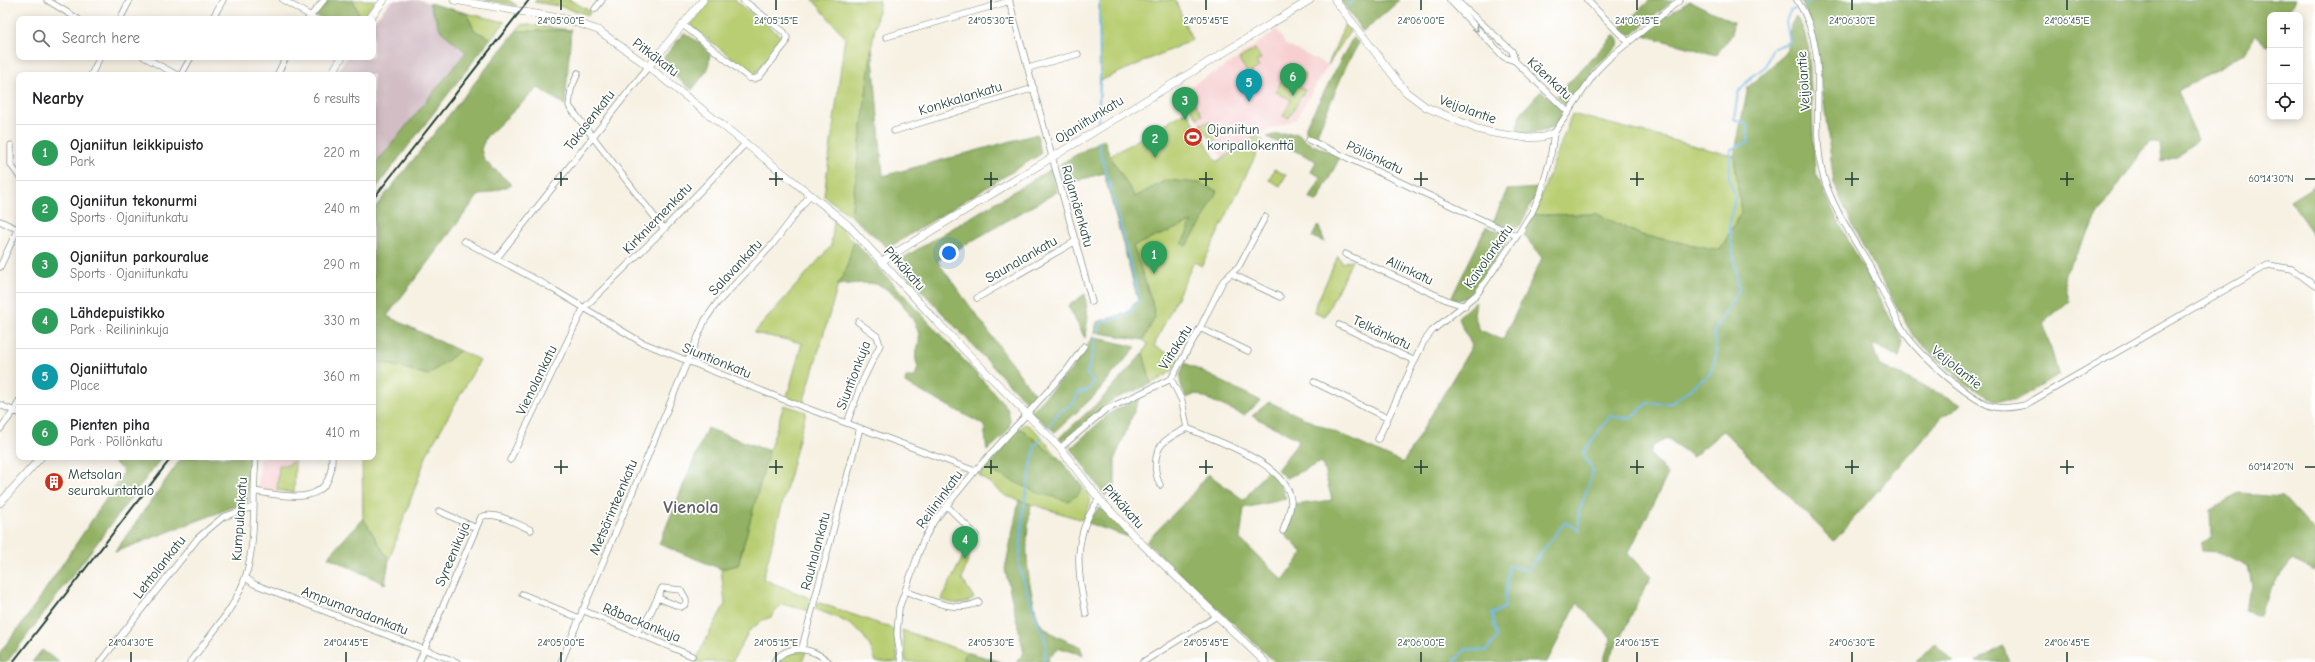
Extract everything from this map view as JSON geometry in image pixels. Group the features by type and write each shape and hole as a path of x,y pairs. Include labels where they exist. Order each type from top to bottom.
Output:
{"street":[{"path":"47,0 73,16"},
{"path":"122,16 130,0"},
{"path":"214,16 223,0"},
{"path":"283,0 307,16"},
{"path":"310,16 324,0"},
{"path":"371,16 384,0"},
{"name":"Pitkäkatu","path":"454,0 565,19 598,30 746,143 848,225 936,321 1060,448 1099,499 1137,539 1265,662"},
{"path":"595,9 602,0"},
{"path":"683,25 750,78 754,79 759,77 786,44 787,38 784,32 743,0"},
{"name":"Ojaniitunkatu","path":"882,261 1310,0"},
{"name":"Veijolantie","path":"1335,0 1406,92 1426,107 1477,129 1493,133 1527,138 1543,137 1554,133"},
{"name":"Käenkatu","path":"1450,0 1504,57 1515,61 1568,112"},
{"name":"Käenkatu","path":"1456,0 1512,51 1515,61"},
{"path":"1587,0 1628,42"},
{"path":"1554,133 1597,70 1628,42 1680,0"},
{"name":"Veijolantie","path":"1797,0 1806,18 1818,56 1819,152 1823,175 1834,204 1879,282 1904,333 1918,351 1979,402 2002,408 2025,404 2268,265 2292,269 2315,286"},
{"name":"Takasenkatu","path":"497,258 592,136 683,25 700,1"},
{"path":"886,37 1009,1"},
{"name":"Rajamäenkatu","path":"1009,1 1092,302"},
{"path":"1028,68 1078,54"},
{"path":"92,72 98,60"},
{"path":"150,60 172,72"},
{"path":"183,72 189,60"},
{"path":"278,72 284,60"},
{"path":"333,72 340,60"},
{"path":"578,74 571,90 569,106 664,229"},
{"name":"Konkkalankatu","path":"894,131 1034,88"},
{"name":"Kaivolankatu","path":"1378,439 1415,361 1432,330 1465,306 1477,294 1532,212 1541,192 1550,160 1554,133"},
{"name":"Pöllönkatu","path":"1309,140 1517,236"},
{"name":"Kirkniemenkatu","path":"583,309 664,229 746,143"},
{"path":"11,145 11,165 16,172"},
{"name":"Salavankatu","path":"686,362 700,328 711,311 772,245 810,195"},
{"name":"Viitakatu","path":"1060,448 1105,410 1171,379 1200,328 1223,281 1239,266 1265,216"},
{"path":"0,221 16,228"},
{"path":"0,267 16,233"},
{"name":"Siuntionkatu","path":"464,241 497,258 641,342 686,362 974,471"},
{"name":"Saunalankatu","path":"977,298 1076,241"},
{"name":"Allinkatu","path":"1345,254 1449,301 1465,306"},
{"path":"1232,274 1280,297"},
{"name":"Vienolankatu","path":"510,460 583,309"},
{"name":"Siuntionkuja","path":"847,423 880,345 877,336 858,322"},
{"name":"Telkänkatu","path":"1339,325 1415,361"},
{"path":"1200,328 1248,351"},
{"name":"Reilininkatu","path":"901,662 897,641 897,622 905,591 923,541 934,521 974,471 1067,370 1084,346"},
{"name":"Metsärinteenkatu","path":"561,662 686,362"},
{"path":"1171,379 1182,401 1187,428"},
{"path":"1314,382 1387,418"},
{"path":"0,405 16,412"},
{"path":"0,429 16,413"},
{"name":"Rauhalankatu","path":"802,648 860,428"},
{"path":"1160,485 1156,476 1155,464 1162,444 1187,428"},
{"path":"1187,428 1261,461 1280,477 1287,489 1291,501 1283,531"},
{"path":"0,503 38,460"},
{"name":"Kumpulankatu","path":"190,662 231,608 246,577 251,548 256,460"},
{"path":"254,491 292,498 305,497 314,493 327,482 332,468 332,460"},
{"path":"1086,614 1080,586 1079,543 1084,525 1099,499"},
{"path":"947,506 976,535"},
{"name":"Lehtolankatu","path":"100,662 198,538 224,517 253,507"},
{"path":"439,511 476,528"},
{"name":"Syreenikuja","path":"419,662 481,517 486,514 494,515 532,530"},
{"name":"Ampumaradankatu","path":"246,577 254,584 457,662"},
{"path":"636,632 649,616 658,598 664,588 681,590 686,599 686,604 681,607 658,598"},
{"path":"905,591 956,607 971,606 979,602"},
{"path":"522,594 579,618"},
{"name":"Råbackankuja","path":"582,610 692,656"},
{"path":"1143,662 1217,616"},
{"path":"774,662 779,656 790,650 802,648 815,653 829,662"}],"shaded area":[{"path":"392,0 422,0 429,3 441,31 466,52 376,163 376,72 337,72 345,60 376,60 376,19"},
{"path":"1277,29 1286,45 1328,65 1296,119 1256,136 1222,158 1180,92 1234,61"},
{"path":"260,460 296,460 294,494 258,488"}],"green space":[{"path":"329,0 353,0 360,16 318,16 316,15"},
{"path":"353,0 376,0 363,16 360,16"},
{"path":"484,0 509,0 517,6"},
{"path":"536,0 570,0 590,11 589,15 559,6 534,2"},
{"path":"709,0 735,0 783,38 754,75 690,25"},
{"path":"813,0 880,0 872,45 851,216 824,196 845,37"},
{"path":"1099,0 1175,0 1192,40 1100,81"},
{"path":"1340,0 1400,0 1363,32"},
{"path":"1650,0 1674,0 1633,34 1629,34 1619,29"},
{"path":"1801,0 2296,0 2289,12 2267,12 2267,45 2255,34 2247,51 2178,91 2197,140 2177,157 2162,161 2160,144 2149,142 2104,205 2064,276 2069,301 2043,323 2059,375 2016,400 1993,400 1963,382 1913,336 1858,237 1834,184 1816,38"},
{"path":"1690,1 1733,22 1732,35 1716,55 1643,35 1666,16"},
{"path":"429,3 466,13 475,31 491,38 376,188 376,163 466,52 441,31"},
{"path":"466,13 505,22 491,38 475,31"},
{"path":"1796,16 1803,28 1809,50 1815,171 1838,221 1903,342 1899,357 1872,344 1879,365 1962,404 1942,417 1834,541 1723,431 1693,457 1667,438 1652,447 1650,454 1668,474 1628,554 1651,576 1608,662 1603,662 1611,638 1577,603 1547,662 1275,662 1146,542 1188,499 1208,474 1244,500 1267,470 1277,477 1286,499 1244,508 1240,539 1283,580 1303,553 1285,535 1293,505 1332,500 1322,462 1286,478 1277,470 1300,440 1252,416 1269,402 1403,463 1472,346 1458,317 1476,301 1474,315 1480,330 1503,340 1542,258 1524,235 1534,215 1597,214 1641,235 1720,250 1741,212 1734,156 1748,87 1786,53 1791,25"},
{"path":"522,24 571,30 516,31"},
{"path":"1345,24 1350,31 1328,65"},
{"path":"571,30 565,105 538,88 486,137 481,149 484,160 512,185 478,196 387,316 460,351 428,375 376,361 376,206 516,31"},
{"path":"684,33 700,43 710,54 708,69 692,90 659,63"},
{"path":"1615,34 1619,39 1618,46 1595,67 1571,104 1564,104 1556,96"},
{"path":"1353,37 1359,43 1347,64 1317,134 1321,141 1306,132 1306,126"},
{"path":"872,45 883,176 1037,134 1041,154 888,248 851,216"},
{"path":"1255,49 1261,59 1256,62 1259,67 1248,74 1239,59"},
{"path":"1300,71 1305,76 1300,81 1295,76"},
{"path":"1283,77 1305,90 1289,118 1283,116 1291,100 1276,92"},
{"path":"1541,91 1560,108 1561,118 1557,124 1545,131 1516,133 1520,114"},
{"path":"1191,96 1202,115 1197,118 1185,100"},
{"path":"1187,111 1217,162 1256,136 1263,140 1202,266 1194,262 1154,346 1179,359 1171,372 1151,384 1143,353 1148,344 1143,340 1155,317 1152,302 1133,246 1193,221 1182,243 1186,245 1201,224 1166,180 1135,198 1110,156"},
{"path":"1572,114 1734,156 1741,212 1720,250 1641,235 1597,214 1534,215"},
{"path":"1210,122 1219,138 1212,142 1200,124"},
{"path":"1298,133 1307,142 1340,157 1317,202 1310,198 1321,177 1311,172 1316,161 1267,137 1272,135"},
{"path":"1104,139 1110,156 1135,197 1166,180 1199,183 1217,191 1201,224 1186,246 1182,244 1192,222 1133,246 1152,302 1155,317 1143,340 1094,332 1097,322 1126,313 1138,300 1104,173 1065,184 1060,164"},
{"path":"1051,169 1057,192 937,261 1037,398 1029,405 899,267 898,263 903,258"},
{"path":"1274,169 1286,175 1280,186 1269,180"},
{"path":"2315,183 2315,237 2290,201 2314,186"},
{"path":"1539,188 1520,226 1510,228 1493,222 1507,190"},
{"path":"834,221 854,241 846,270 838,285 803,404 787,397 802,343 754,333 831,246"},
{"path":"1318,225 1325,242 1312,237"},
{"path":"1486,227 1503,233 1506,240 1504,246 1468,297 1458,300 1451,299"},
{"path":"854,241 1006,406 1010,421 1007,432 987,451 984,425 905,383 906,377 915,377 918,367 915,357 919,343 919,335 913,320 903,305 890,292 876,284 862,283 838,285 846,270"},
{"path":"1338,256 1342,263 1353,259 1325,316 1315,312 1315,307"},
{"path":"1085,294 1088,317 1085,338 1068,306"},
{"path":"1093,337 1136,347 1093,397 1055,432 1030,412 1071,370"},
{"path":"460,351 480,360 427,454 389,560 363,518 362,460 376,460 376,361 428,375"},
{"path":"1143,353 1151,384 1114,399 1062,441 1059,438 1100,401"},
{"path":"1185,363 1261,401 1244,415 1196,394 1186,398 1180,380"},
{"path":"1140,397 1115,458 1115,487 1105,496 1071,448 1110,413"},
{"path":"784,405 806,412 763,579 812,599 809,611 782,604 771,617 763,620 749,631 732,662 696,662 702,647 725,604 721,569 738,565 769,451"},
{"path":"1025,424 1039,435 1062,462 1023,430 1018,429"},
{"path":"707,428 769,451 738,565 721,569 659,544"},
{"path":"1018,429 1023,430 1062,462 1082,486 1078,495 1068,501 1039,493 986,469"},
{"path":"112,460 160,460 7,662 0,662 0,652 27,617 124,472"},
{"path":"180,460 250,460 247,502 115,552"},
{"path":"290,462 295,462 294,493 277,490 279,465 290,465"},
{"path":"986,469 1078,495 1082,486 1089,495 1089,506 1082,520 1006,496 979,475"},
{"path":"2239,494 2283,497 2315,532 2315,571 2292,560 2269,589 2260,615 2244,610 2252,586 2248,567 2219,552 2202,551 2201,543 2211,538 2210,509"},
{"path":"1019,500 1031,504 1027,554 1031,590 1038,619 1041,624 1051,633 1080,646 1083,655 1060,648 1049,657 1048,662 1016,662 1024,653 1005,569"},
{"path":"1098,508 1105,510 1132,538 1087,523"},
{"path":"363,518 389,560 385,584 328,557"},
{"path":"975,538 962,579 974,598 970,601 958,604 941,600 972,539"},
{"path":"817,602 894,629 898,662 876,662 872,650 860,633 836,617 815,609"},
{"path":"902,630 966,652 963,662 906,662"},
{"path":"1934,643 1954,662 1916,662"},
{"path":"2003,646 2010,662 1975,662"},
{"path":"42,650 59,662 32,662"},
{"path":"806,652 802,662 777,662 789,653"},
{"path":"966,652 1002,662 963,662"}],"waterway":[{"path":"1098,123 1100,81 1099,0"},
{"path":"1348,6 1352,0"},
{"path":"1805,3 1812,0"},
{"path":"1454,662 1466,649 1486,651 1497,638 1492,614 1504,608 1509,566 1528,570 1565,522 1579,530 1579,512 1593,471 1583,453 1610,416 1630,419 1648,403 1672,403 1710,374 1716,356 1714,332 1739,289 1729,227 1735,196 1729,179 1731,149 1749,142 1747,124 1734,119 1738,93 1752,76 1765,67 1772,49 1790,42 1786,22 1790,11 1795,9"},
{"path":"1098,142 1140,300 1127,315 1101,322 1098,332"},
{"path":"1049,426 1059,412 1074,403 1078,393 1090,389 1093,382 1087,374 1096,338"},
{"path":"1041,438 1035,446 1023,511 1019,567 1038,624 1045,638 1046,648 1043,662"}],"railway":[{"path":"376,195 529,0"},
{"path":"13,662 170,460"}],"place":[{"name":"Pienten piha","path":"1293,96"},
{"name":"Ojaniittutalo","path":"1249,102"},
{"name":"Ojaniitun parkouralue","path":"1185,120"},
{"name":"Ojaniitun koripallokenttä","path":"1193,137"},
{"name":"Ojaniitun tekonurmi","path":"1155,158"},
{"name":"Ojaniitun leikkipuisto","path":"1154,274"},
{"name":"Metsolan seurakuntatalo","path":"54,482"},
{"name":"Lähdepuistikko","path":"965,559"}],"district":[{"name":"Vienola","path":"691,507"}]}
